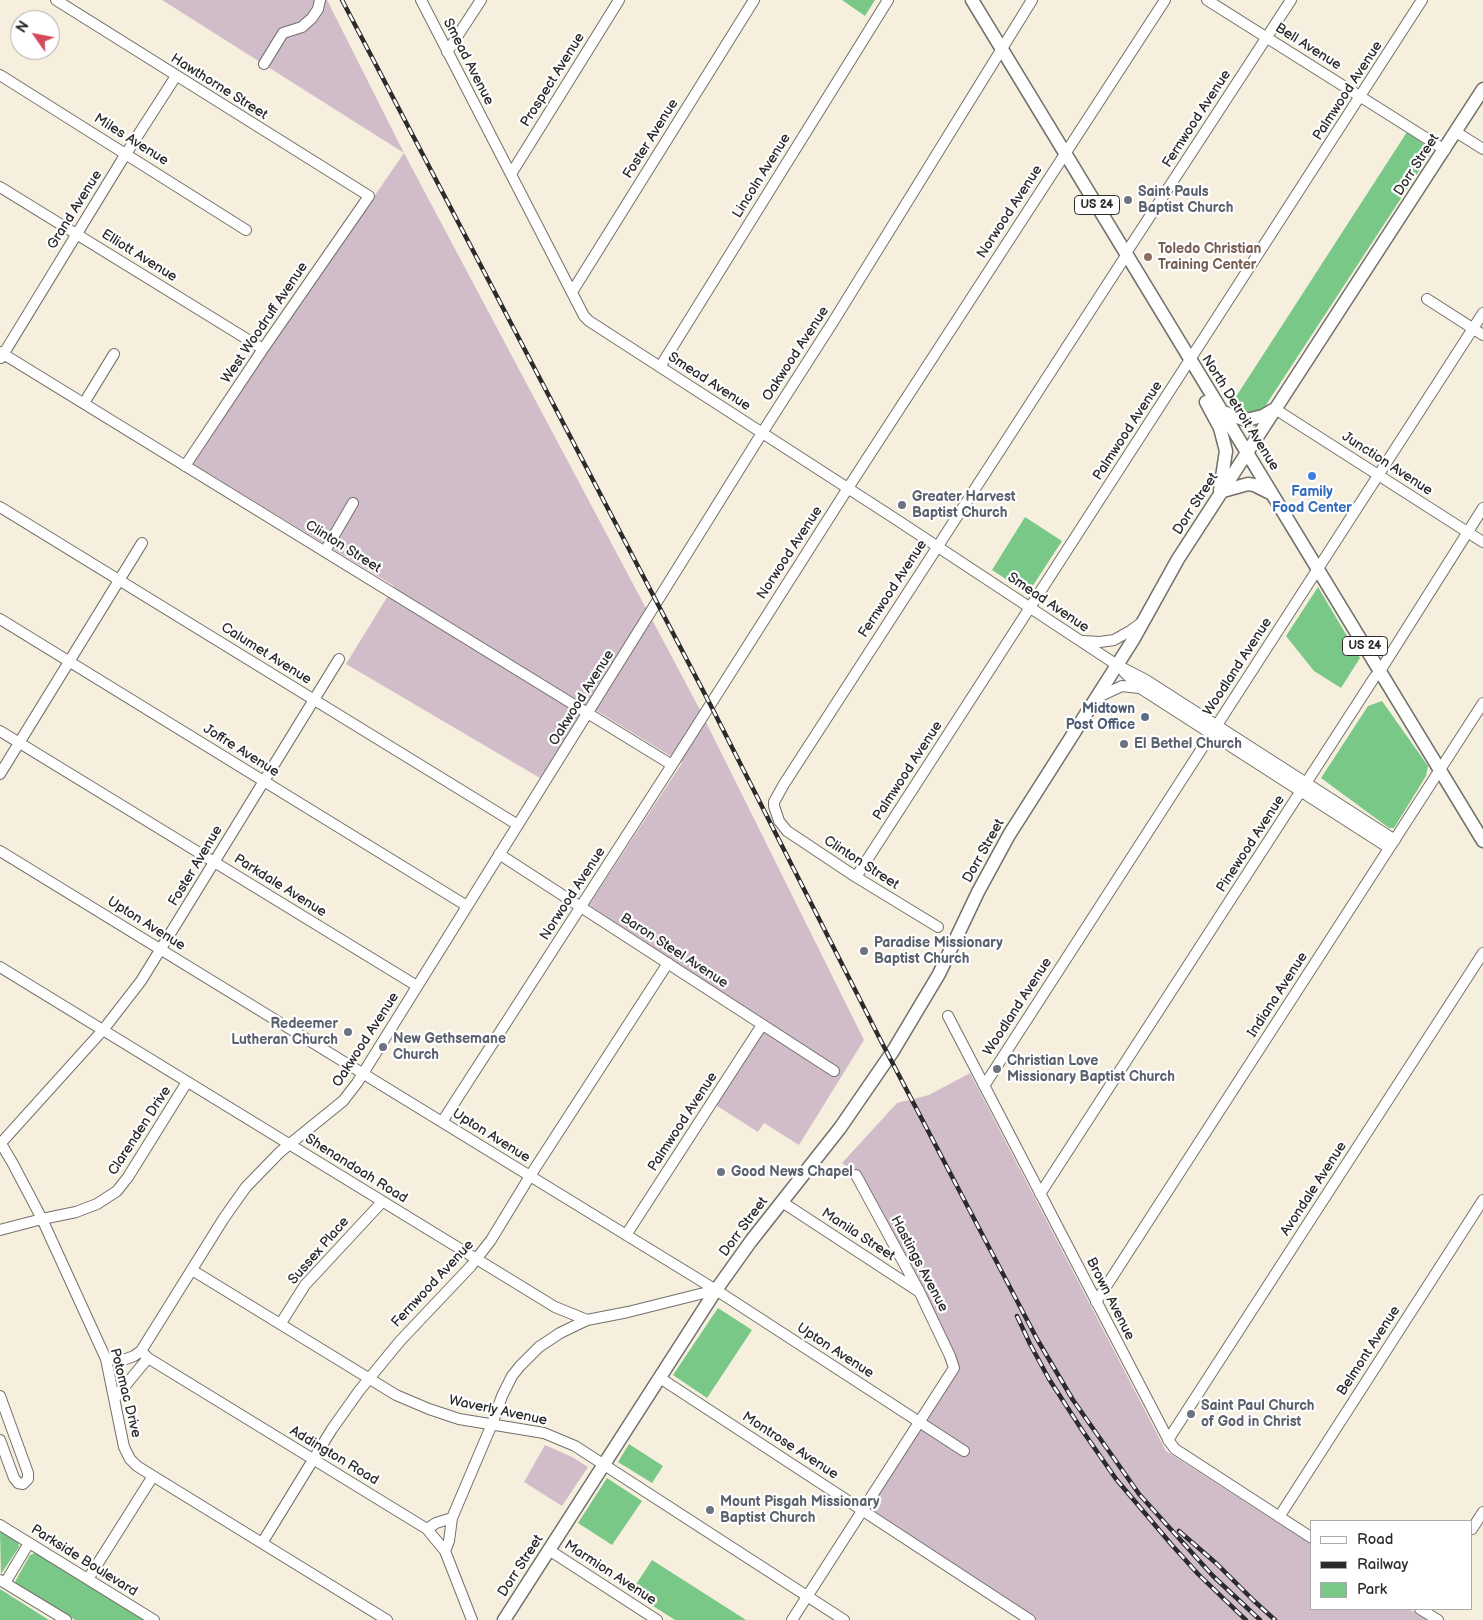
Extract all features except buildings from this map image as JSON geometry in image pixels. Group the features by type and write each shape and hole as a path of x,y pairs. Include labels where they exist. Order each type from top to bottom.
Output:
{"main road":[{"name":"North Detroit Avenue","path":"972,0 1483,841"},
{"name":"Dorr Street","path":"504,1620 716,1290 840,1128 912,1021 939,974 978,892 1008,835 1117,665 1178,559 1483,89"},
{"path":"1192,362 1202,396 1220,428 1224,440 1226,451 1221,494 1248,484 1254,484 1274,496"},
{"path":"1220,411 1246,420 1264,416 1275,409"}],"street":[{"name":"Hawthorne Street","path":"56,0 369,196"},
{"path":"264,64 283,33 302,27 318,9 320,0"},
{"name":"Smead Avenue","path":"421,0 584,316 589,321 1117,665 1146,680 1214,729 1392,844"},
{"path":"448,52 481,0"},
{"name":"Prospect Avenue","path":"511,174 619,0"},
{"name":"Foster Avenue","path":"572,292 754,0"},
{"name":"Lincoln Avenue","path":"660,367 888,0"},
{"name":"Oakwood Avenue","path":"115,1398 144,1354 192,1270 240,1196 263,1168 289,1144 343,1101 363,1073 1032,0"},
{"name":"Norwood Avenue","path":"442,1122 848,488 1165,0"},
{"name":"Bell Avenue","path":"1207,0 1445,150"},
{"name":"Fernwood Avenue","path":"777,816 774,806 776,796 1291,0"},
{"name":"Palmwood Avenue","path":"856,877 1030,607 1192,362 1422,0"},
{"name":"Miles Avenue","path":"0,75 246,230"},
{"name":"Grand Avenue","path":"1,355 176,76"},
{"path":"1456,132 1483,149"},
{"name":"Elliott Avenue","path":"0,187 263,349"},
{"name":"West Woodruff Avenue","path":"185,466 369,196"},
{"path":"1427,299 1483,335"},
{"name":"Woodland Avenue","path":"984,1086 1483,314"},
{"path":"84,403 114,354"},
{"name":"Clinton Street","path":"1,355 84,403 672,765"},
{"name":"Junction Avenue","path":"1275,409 1483,542"},
{"path":"325,551 353,502"},
{"name":"Calumet Avenue","path":"0,507 518,825"},
{"name":"Pinewood Avenue","path":"1040,1194 1380,671 1483,508"},
{"path":"0,774 142,542"},
{"name":"Joffre Avenue","path":"0,619 467,906"},
{"path":"1081,641 1100,642 1114,640 1130,631 1143,620"},
{"name":"Foster Avenue","path":"0,1142 103,1030 141,981 340,659"},
{"name":"Smead Avenue","path":"1117,665 1140,688 1214,729"},
{"path":"1096,698 1122,686 1140,688"},
{"name":"Indiana Avenue","path":"1096,1302 1483,703"},
{"name":"Parkdale Avenue","path":"0,731 417,986"},
{"name":"Clinton Street","path":"777,816 787,831 856,877 938,927"},
{"name":"Upton Avenue","path":"0,850 716,1290 964,1450"},
{"name":"Baron Steel Avenue","path":"499,854 834,1071"},
{"name":"Avondale Avenue","path":"1168,1440 1483,952"},
{"name":"Fernwood Avenue","path":"262,1543 341,1416 400,1341 478,1259 497,1232 530,1176 668,963"},
{"name":"Shenandoah Road","path":"0,967 555,1307 587,1320"},
{"name":"Brown Avenue","path":"948,1016 1168,1440 1175,1449 1310,1537"},
{"name":"Palmwood Avenue","path":"626,1234 762,1025"},
{"name":"Clarenden Drive","path":"0,1230 76,1212 97,1204 117,1191 128,1177 187,1082"},
{"name":"Potomac Drive","path":"0,1142 42,1219 106,1359 124,1447 128,1455 137,1466 387,1620"},
{"name":"Hastings Avenue","path":"856,1175 919,1291 954,1368 919,1422"},
{"name":"Belmont Avenue","path":"1279,1516 1483,1200"},
{"name":"Sussex Place","path":"281,1323 311,1278 382,1202"},
{"name":"Manila Street","path":"782,1202 919,1291"},
{"name":"Waverly Avenue","path":"192,1270 396,1395 429,1409 460,1419 544,1433 575,1446 844,1620"},
{"path":"444,1551 449,1540 452,1518 504,1391 529,1355 549,1339 587,1320 716,1290"},
{"path":"106,1359 126,1359 144,1354"},
{"name":"Addington Road","path":"144,1354 312,1460 427,1529 444,1551 472,1620"},
{"name":"Montrose Avenue","path":"660,1378 1030,1620"},
{"path":"0,1396 28,1473 28,1479 24,1484 18,1483 14,1478 0,1440"},
{"path":"792,1620 919,1422"},
{"path":"88,1579 153,1476"},
{"path":"1473,1527 1483,1512"},
{"path":"427,1529 436,1523 452,1518"},
{"name":"Parkside Boulevard","path":"0,1525 154,1620"},
{"path":"29,1543 3,1581 66,1620"},
{"name":"Marmion Avenue","path":"549,1550 657,1620"},
{"path":"1422,1610 1438,1620"}],"shaded area":[{"path":"162,0 327,0 404,153"},
{"path":"404,153 699,708 864,1040 799,1145 764,1123 758,1132 714,1104 767,1022 589,905 682,763 587,705 540,778 346,664 394,586 191,463"},
{"path":"970,1073 1166,1451 1310,1544 1310,1610 1411,1610 1427,1620 1031,1620 863,1510 954,1368 856,1175 842,1163 897,1103 929,1095"},
{"path":"545,1445 572,1457 588,1467 562,1506 524,1482"}],"green space":[{"path":"842,0 875,0 865,16"},
{"path":"1407,132 1431,149 1430,154 1262,411 1253,415 1242,414 1230,406"},
{"path":"1025,517 1062,541 1028,593 992,570"},
{"path":"1318,587 1360,658 1341,688 1314,671 1286,636"},
{"path":"1382,701 1428,766 1426,776 1394,828 1389,828 1321,778 1368,706"},
{"path":"718,1308 752,1330 707,1398 673,1375"},
{"path":"629,1444 663,1466 652,1483 618,1462"},
{"path":"607,1478 642,1501 612,1545 578,1523"},
{"path":"0,1531 18,1541 19,1547 1,1574"},
{"path":"38,1553 146,1620 75,1620 15,1583 30,1555"},
{"path":"652,1560 746,1620 675,1620 631,1592"},
{"path":"0,1589 11,1596 49,1620 0,1620"}],"railway":[{"path":"342,0 710,704 881,1041 1037,1339 1073,1400 1139,1494 1213,1576 1260,1620"},
{"path":"1017,1316 1049,1379 1116,1479 1198,1574 1246,1620"},
{"path":"1179,1531 1217,1564 1275,1620"}],"place":[{"name":"Saint Pauls Baptist Church","path":"1128,200"},
{"name":"Toledo Christian Training Center","path":"1148,257"},
{"name":"Family Food Center","path":"1312,476"},
{"name":"Greater Harvest Baptist Church","path":"902,505"},
{"name":"Midtown Post Office","path":"1145,717"},
{"name":"El Bethel Church","path":"1124,744"},
{"name":"Paradise Missionary Baptist Church","path":"864,951"},
{"name":"Redeemer Lutheran Church","path":"348,1032"},
{"name":"New Gethsemane Church","path":"383,1047"},
{"name":"Christian Love Missionary Baptist Church","path":"997,1069"},
{"name":"Good News Chapel","path":"721,1172"},
{"name":"Saint Paul Church of God in Christ","path":"1191,1414"},
{"name":"Mount Pisgah Missionary Baptist Church","path":"710,1510"}]}
